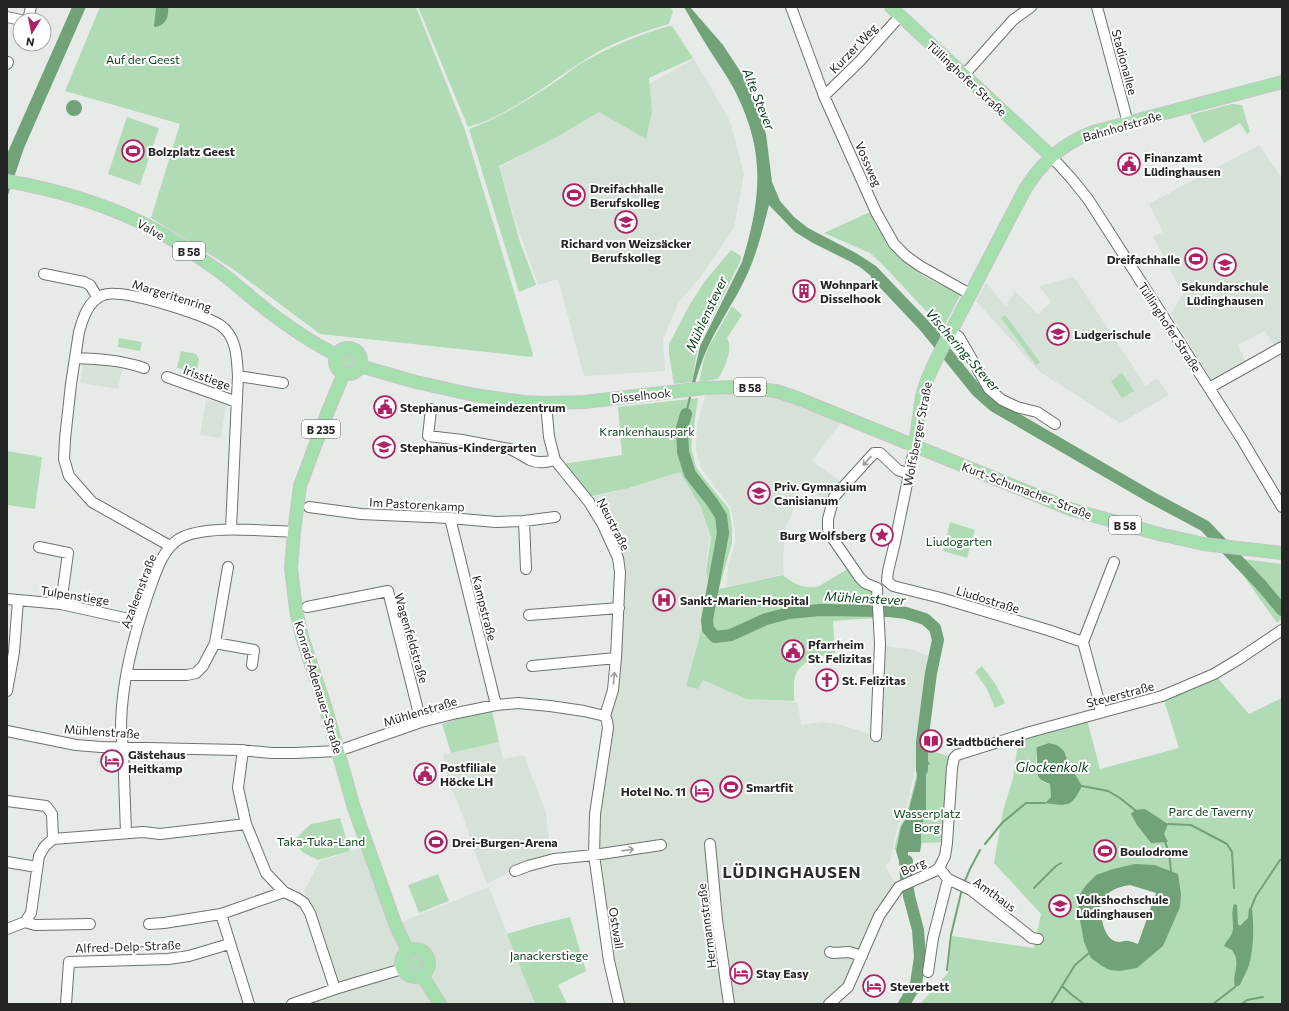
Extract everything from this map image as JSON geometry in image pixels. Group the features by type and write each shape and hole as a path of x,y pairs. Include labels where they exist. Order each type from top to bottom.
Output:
{"main road":[{"name":"Tüllinghofer Straße","path":"891,7 1051,156"},
{"name":"Bahnhofstraße","path":"1051,156 1064,146 1083,136 1282,82"},
{"name":"Wolfsberger Straße","path":"915,446 922,396 927,380 938,356 1028,183 1051,156"},
{"name":"Valve","path":"7,181 44,188 81,199 137,221 153,229 186,249 223,275 269,312 296,331 337,355"},
{"path":"342,349 354,349 360,356 360,366 355,372 348,374 344,373 337,367 337,355 342,349"},
{"name":"Disselhook","path":"360,366 416,382 474,394 524,402 584,402 691,390 735,387 760,388 776,391 797,398 915,446"},
{"name":"Konrad-Adenauer-Straße","path":"344,373 325,417 300,486 291,568 296,610 302,638 326,709 362,835 396,926 408,951"},
{"name":"Kurt-Schumacher-Straße","path":"915,446 1070,509 1160,534 1204,544 1282,554"},
{"path":"418,950 427,956 428,967 426,972 422,975 412,977 404,973 400,964 404,954 408,951 418,950"},
{"path":"422,975 440,1004"}],"street":[{"name":"Vossweg","path":"791,7 824,96 876,212 894,244 906,256 920,266 970,294"},
{"path":"964,75 1013,20 1031,7"},
{"name":"Stadionallee","path":"1097,7 1128,123"},
{"name":"Kurzer Weg","path":"824,96 860,61 900,16"},
{"name":"Tüllinghofer Straße","path":"1051,156 1088,199 1119,250 1209,388 1282,507"},
{"path":"44,274 84,282 90,285 98,298 92,302 83,318 75,358 65,439 64,459 69,476 92,502 170,546"},
{"name":"Margeritenring","path":"98,298 112,293 132,295 181,309 210,320 221,326 229,334 234,346 238,376 231,529"},
{"path":"950,334 959,337 989,389 1002,400 1017,407 1037,412 1055,424"},
{"path":"1209,388 1282,347"},
{"path":"75,358 112,360 144,368"},
{"path":"238,376 283,383"},
{"name":"Irisstiege","path":"167,377 237,402"},
{"name":"Neustraße","path":"546,403 549,437 555,460 589,502 603,525 618,558 620,572 616,658 613,690 605,716"},
{"path":"431,409 428,436 462,440 510,449 534,461 544,462 555,460"},
{"name":"Wolfsberger Straße","path":"887,581 915,446"},
{"path":"877,588 865,583 860,578 831,536 828,529 828,519 832,503 834,497 874,453 880,454 898,470 909,474"},
{"name":"Im Pastorenkamp","path":"309,507 361,514 450,518 496,522 524,521 555,517"},
{"name":"Kampstraße","path":"450,518 496,704"},
{"path":"524,521 526,569"},
{"name":"Azaleenstraße","path":"126,833 121,724 126,676 138,620 162,558 170,546 181,538 211,531 231,529 294,532"},
{"path":"39,546 68,554 61,604"},
{"path":"1100,712 1100,705 1083,642 1114,562"},
{"path":"126,676 187,675 196,673 203,666 215,643 228,568"},
{"path":"876,736 880,644 879,610 876,596 877,588 887,581"},
{"name":"Liudostraße","path":"887,581 898,588 941,598 1083,642"},
{"name":"Wagenfeldstraße","path":"307,607 388,591 421,722"},
{"name":"Tulpenstiege","path":"7,599 61,604 138,620"},
{"path":"7,691 14,652 18,600"},
{"path":"529,615 619,608"},
{"name":"Steverstraße","path":"954,758 961,753 1100,712 1162,696 1214,674 1282,630"},
{"path":"215,643 254,650 252,665"},
{"path":"532,666 616,658"},
{"name":"Mühlenstraße","path":"7,732 76,745 123,748 243,750 280,753 338,751 421,722 457,712 496,704 518,703 545,705 605,716"},
{"name":"Ostwall","path":"605,716 608,721 608,728 595,814 594,855 609,961 619,1004"},
{"path":"243,750 238,788 246,824 266,873 284,892 304,903 310,913 335,989"},
{"name":"Borg","path":"829,1004 848,987 879,916 899,887 939,868 945,856 947,843 954,758"},
{"path":"7,801 46,806 52,814 53,839"},
{"path":"7,929 25,922 31,913 39,856 45,846 53,839 143,832 160,834 246,824"},
{"name":"Hermannstraße","path":"710,844 717,920 729,1004"},
{"path":"515,872 528,866 554,859 594,855 661,845"},
{"path":"7,862 37,867"},
{"name":"Amthaus","path":"939,868 953,881 971,890 1032,938 1038,939"},
{"path":"928,972 933,938 953,881"},
{"path":"149,924 221,914 284,892"},
{"path":"221,914 229,944 249,1004"},
{"path":"25,922 35,925 90,924"},
{"name":"Alfred-Delp-Straße","path":"66,1004 69,962 168,959 189,956 229,944"},
{"path":"830,952 849,952 862,956"},
{"path":"292,1004 303,1003 335,989 402,969"}],"shaded area":[{"name":"Richard von Weizsäcker Berufskolleg","path":"694,59 730,121 744,174 734,228 700,278 679,302 663,339 665,371 584,376 558,279 538,285 514,217 500,167"},
{"name":"Sekundarschule Lüdinghausen","path":"1259,145 1282,178 1282,341 1274,345 1265,331 1238,345 1246,363 1213,382 1171,314 1183,294 1153,237 1163,232 1149,204"},
{"name":"Ludgerischule","path":"1074,277 1146,386 1157,378 1169,395 1120,423 1040,372 976,301 986,283 1006,306 1015,291 1038,314 1051,302 1039,286"},
{"path":"84,362 122,369 118,389 80,383"},
{"name":"Priv. Gymnasium Canisianum","path":"764,391 842,421 812,461 844,484 829,502 799,483 792,513 786,526 783,560 784,574 727,587 728,566 735,542 735,530 731,508 701,468 696,449 698,422 706,392"},
{"path":"206,400 226,404 221,438 200,435"},
{"path":"680,472 701,509 710,538 705,569 709,588 700,635 686,686 698,689 703,680 746,699 796,702 798,704 801,725 823,722 838,724 876,736 880,645 913,650 931,657 916,747 916,765 905,814 898,824 890,861 885,866 898,887 847,986 827,1004 619,1004 594,855 622,574 589,498 630,488"},
{"path":"499,742 503,759 524,755 546,813 551,857 526,863 487,884 463,816 448,780 443,755"},
{"path":"364,847 394,925 489,887 535,1004 305,1004 336,989 304,891 320,861"}],"green space":[{"name":"Auf der Geest","path":"100,7 416,7 465,130 533,354 532,357 320,334 233,269 151,218 180,124 65,91"},
{"path":"418,7 670,7 673,11 669,24 633,36 598,52 511,108 483,122 468,127"},
{"path":"672,26 693,58 649,78 652,112 646,139 599,112 553,139 499,166 520,242 536,285 519,292 469,129 492,120 514,108 580,64 612,47 646,33"},
{"path":"1232,104 1242,105 1250,132 1247,134 1240,123 1204,143 1190,115"},
{"name":"Bolzplatz Geest","path":"127,117 159,128 140,185 108,174"},
{"path":"870,212 888,242 916,271 961,294 943,329 870,253 824,233"},
{"path":"731,250 741,256 741,260 698,346 692,382 674,384 669,355 669,344 690,304 705,281"},
{"path":"732,306 742,315 727,338 729,342 729,353 723,370 718,379 699,382 704,359 709,346"},
{"path":"1005,315 1040,362 1036,365 1001,318"},
{"path":"119,338 142,342 140,351 118,347"},
{"path":"181,351 196,354 199,359 197,372 177,368"},
{"path":"348,353 354,355 356,361 354,367 348,369 342,367 340,361 342,355"},
{"path":"1122,373 1134,391 1122,398 1111,381"},
{"name":"Krankenhauspark","path":"698,398 691,447 696,467 729,509 732,528 732,543 719,589 783,575 791,581 805,587 814,587 819,586 851,567 873,589 875,609 820,608 789,612 764,618 731,633 715,636 700,635 709,588 706,570 711,538 701,508 680,472 629,488 588,497 563,464 622,455 618,407"},
{"path":"7,451 42,457 35,509 7,505"},
{"name":"Liudogarten","path":"950,522 975,530 967,558 943,551"},
{"path":"1226,557 1282,564 1282,619 1277,623 1243,575"},
{"path":"820,612 875,612 875,618 833,621 835,653 815,658 799,669 794,682 794,701 746,699 703,680 698,689 686,686 700,635 715,638 732,637 766,621 791,615"},
{"path":"982,666 996,685 1005,703 995,708 987,689 975,672"},
{"name":"Parc de Taverny","path":"1214,674 1249,714 1282,698 1282,1004 920,1004 948,973 952,936 1034,948 1041,914 994,863 1003,811 1013,778 1019,735 1086,716 1100,769 1179,748 1163,697","holes":["1049,743 1057,745 1064,751 1068,762 1082,786 1045,802 1051,797 1050,784 1043,782 1036,766 1037,747","1155,865 1177,874 1163,946 1137,968 1102,966 1080,894 1086,885 1096,875"]},
{"path":"492,711 499,742 451,753 442,724 466,716"},
{"name":"Wasserplatz Borg","path":"917,746 954,758 947,842 922,843 920,852 894,850 900,826 906,816 916,777"},
{"name":"Taka-Tuka-Land","path":"340,818 350,851 318,860 302,852 294,840 311,824"},
{"path":"438,874 449,901 419,913 408,885"},
{"name":"Janackerstiege","path":"570,917 586,971 558,985 567,1004 535,1004 507,934"},
{"path":"412,955 418,955 423,960 421,969 418,971 412,971 407,966 407,960"}],"water":[{"path":"72,7 86,7 24,148 7,198 7,154"},
{"path":"156,7 168,7 168,11 166,20 159,26 155,27 154,26"},
{"path":"684,7 690,7 723,45 744,77 754,99 766,134 772,182 780,201 794,217 808,228 856,253 876,266 941,334 935,346 871,278 871,276 860,267 795,232 769,205 752,264 708,347 697,376 682,428 700,346 742,262 753,218 757,177 756,156 746,115 730,82"},
{"path":"74,100 80,102 82,108 80,114 74,116 68,114 66,108 68,102"},
{"name":"Glockenkolk","path":"1049,743 1057,745 1064,751 1068,762 1082,786 1072,802 1068,804 1059,805 1045,803 1051,797 1050,784 1041,780 1039,777 1037,770 1037,747"},
{"path":"917,754 925,755 930,764 926,766 926,810 921,829 920,852 908,852 908,876 902,879 900,878 899,861 896,851 901,827 907,817 917,778"},
{"path":"1145,809 1168,824 1164,834 1168,842 1151,843 1137,825 1131,814 1135,810"},
{"path":"1135,864 1155,865 1178,874 1181,894 1180,907 1163,946 1137,968 1120,971 1110,970 1091,958 1084,942 1078,909 1080,894 1086,885 1096,875","holes":["1130,885 1156,893 1138,944 1128,941 1114,941 1109,937 1104,927 1100,904 1112,890"]},
{"path":"1234,904 1237,905 1238,924 1240,926 1248,918 1249,908 1252,909 1253,930 1253,944 1249,965 1240,985 1235,987 1234,979 1236,958 1232,950 1224,946 1233,930 1232,912"}],"waterway":[{"name":"Vischering-Stever","path":"927,329 977,391 994,406 1149,496 1205,526 1262,586 1282,610"},
{"name":"Mühlenstever","path":"686,414 682,428 683,452 690,474 721,516 723,533 707,620 708,629 715,637 731,635 766,619 789,613 820,610 889,611 906,613 925,619 935,628 938,640 931,673 922,742 922,770"},
{"path":"1082,786 1108,791 1120,798 1136,811"},
{"path":"985,844 1002,823 1026,803 1045,803"},
{"path":"1168,824 1191,825 1227,844 1232,852 1234,888"},
{"path":"1165,842 1169,852 1171,872"},
{"path":"964,883 980,850"},
{"path":"1251,908 1256,896 1282,859"},
{"name":"Mühlenstever","path":"904,1004 916,984 920,957 918,930 909,896 906,877 907,861"},
{"path":"1034,888 1061,863"},
{"path":"947,970 951,935 962,889"},
{"path":"1051,1004 1075,965 1089,953"},
{"path":"1062,986 1084,1004"},
{"path":"1213,1004 1235,987"},
{"path":"1242,1004 1247,1000 1263,997"}],"place":[{"name":"Bolzplatz Geest","path":"133,151"},
{"name":"Finanzamt Lüdinghausen","path":"1129,164"},
{"name":"Dreifachhalle Berufskolleg","path":"574,195"},
{"name":"Richard von Weizsäcker Berufskolleg","path":"626,222"},
{"name":"Dreifachhalle","path":"1196,259"},
{"name":"Sekundarschule Lüdinghausen","path":"1225,265"},
{"name":"Wohnpark Disselhook","path":"804,291"},
{"name":"Ludgerischule","path":"1058,334"},
{"name":"Stephanus-Gemeindezentrum","path":"385,407"},
{"name":"Stephanus-Kindergarten","path":"384,447"},
{"name":"Priv. Gymnasium Canisianum","path":"759,493"},
{"name":"Burg Wolfsberg","path":"882,535"},
{"name":"Sankt-Marien-Hospital","path":"664,600"},
{"name":"Pfarrheim St. Felizitas","path":"793,651"},
{"name":"St. Felizitas","path":"827,680"},
{"name":"Stadtbücherei","path":"931,741"},
{"name":"Gästehaus Heitkamp","path":"112,761"},
{"name":"Postfiliale Höcke LH","path":"425,774"},
{"name":"Smartfit","path":"731,787"},
{"name":"Hotel No. 11","path":"702,791"},
{"name":"Drei-Burgen-Arena","path":"436,842"},
{"name":"Boulodrome","path":"1105,851"},
{"name":"Volkshochschule Lüdinghausen","path":"1060,906"},
{"name":"Stay Easy","path":"741,973"},
{"name":"Steverbett","path":"874,986"}],"district":[{"name":"LÜDINGHAUSEN","path":"792,871"}],"water label":[{"name":"Alte Stever","path":"759,99"}]}
